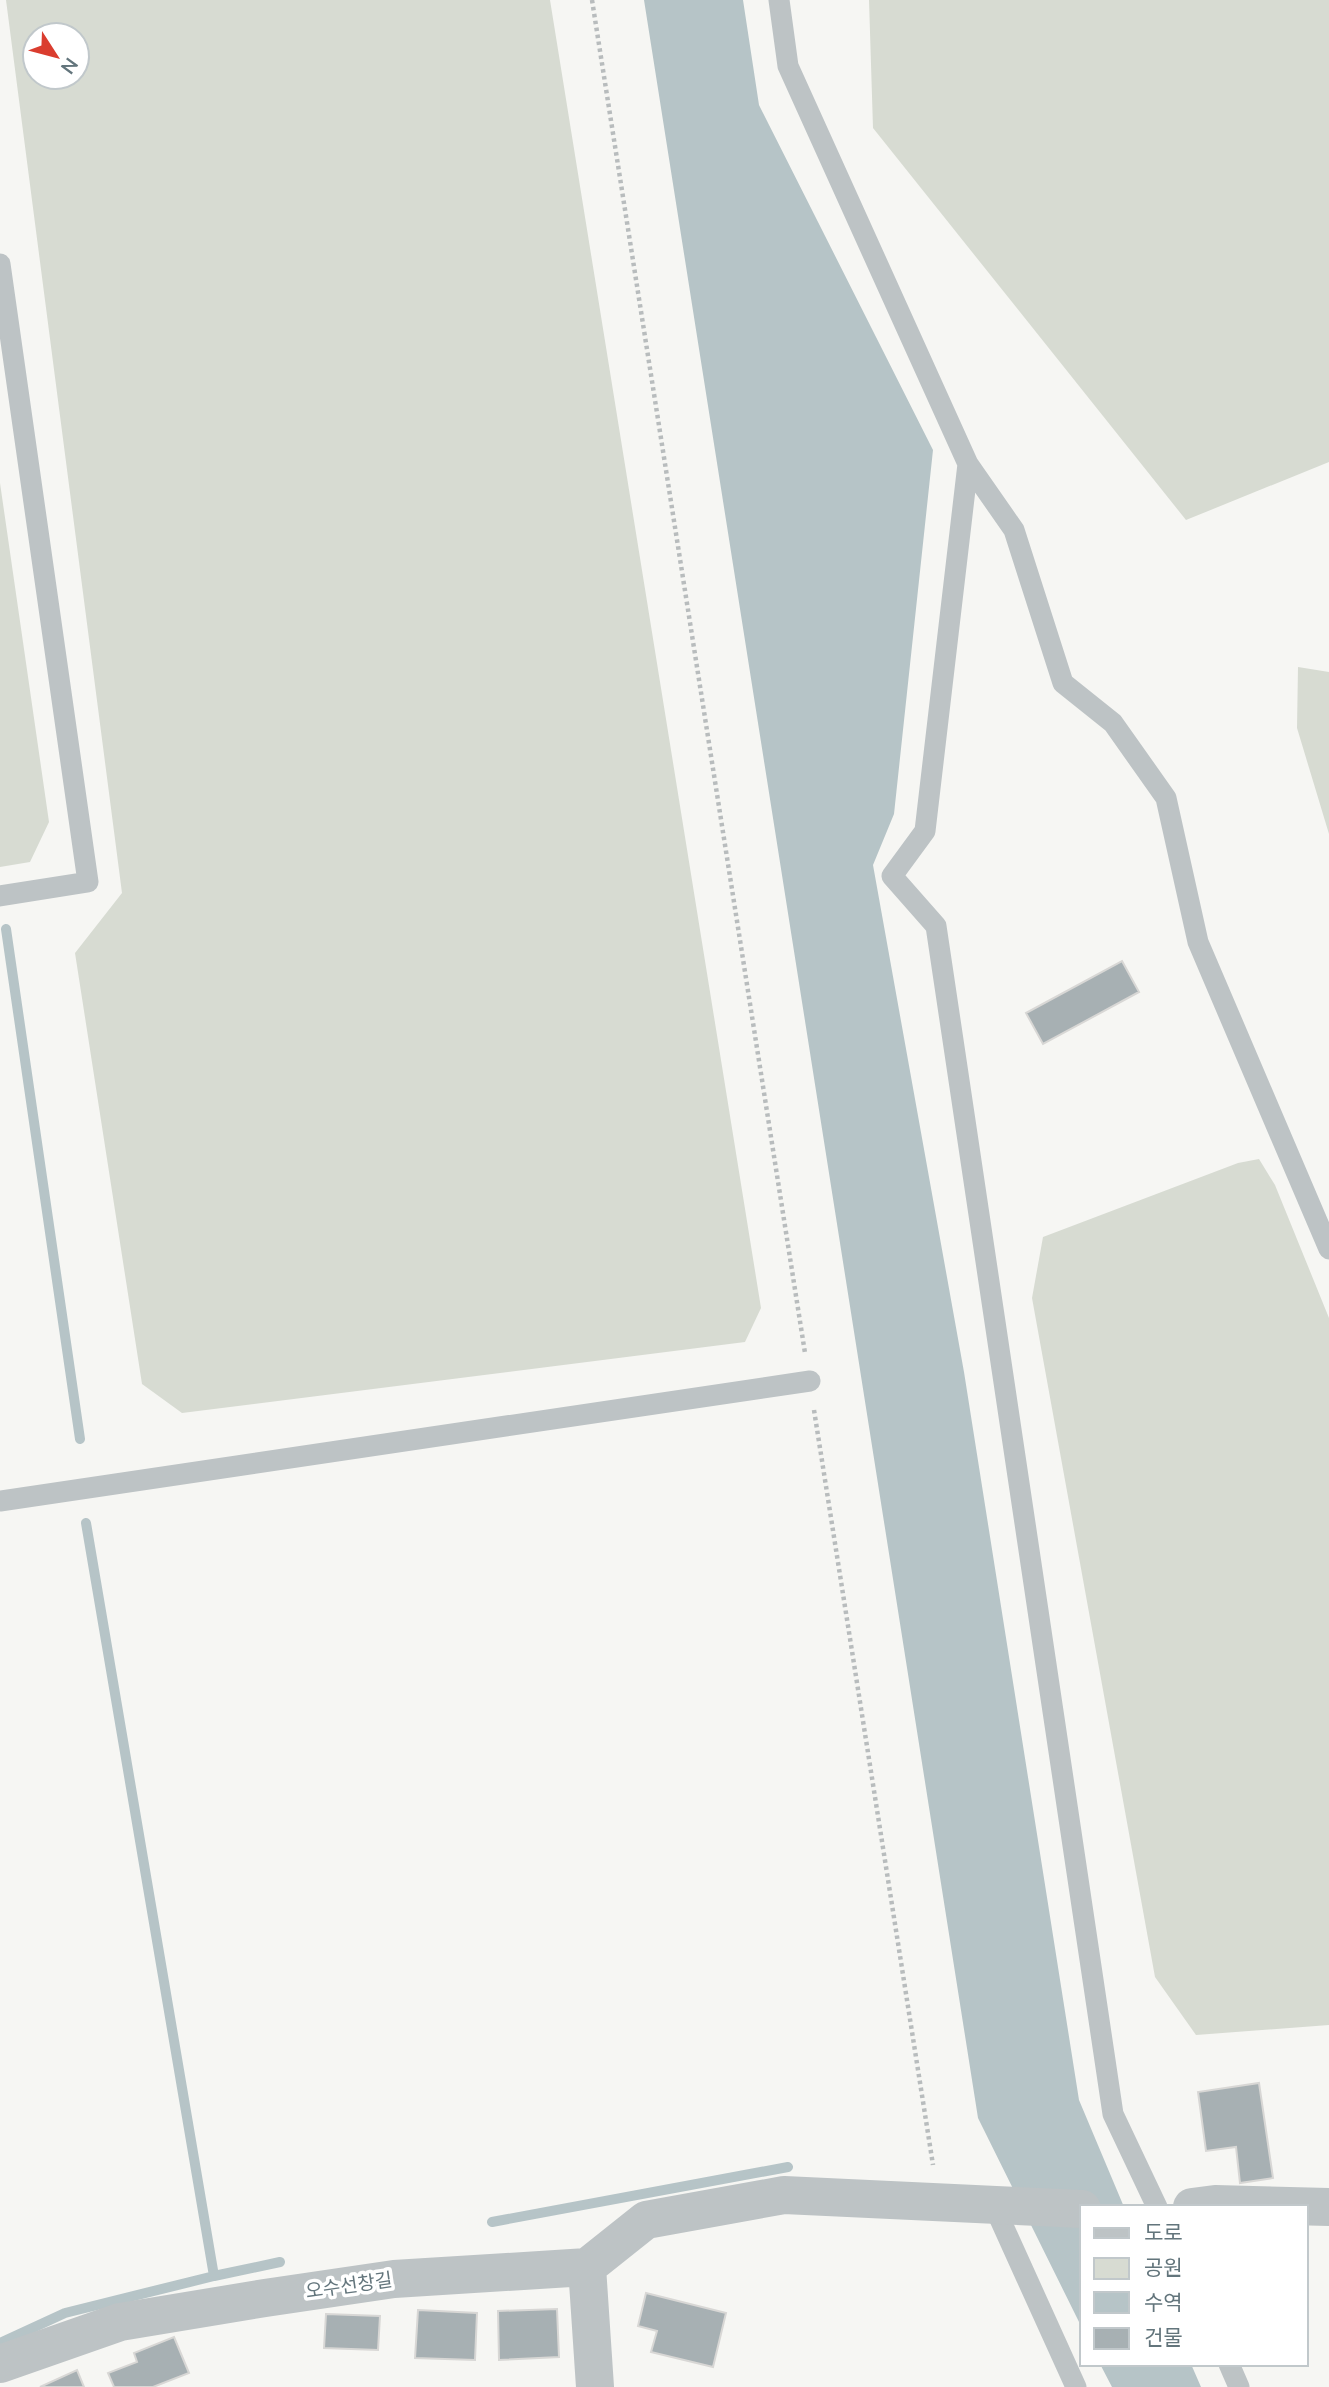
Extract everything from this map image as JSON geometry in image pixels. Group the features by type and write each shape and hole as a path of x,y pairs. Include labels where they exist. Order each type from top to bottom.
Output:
{"street":[{"path":"595,2387 587,2267 646,2220 783,2195 939,2200 994,2206 1080,2209"},
{"path":"1207,2205 1252,2205"},
{"path":"1308,2206 1329,2207"},
{"name":"오수선창길","path":"0,2364 120,2322 265,2298 394,2279 587,2267"}],"lane":[{"path":"779,0 788,66 968,464 1014,530 1063,683 1112,723 1167,798 1198,942 1329,1250"},
{"path":"0,264 88,881 0,896"},
{"path":"968,464 925,831 892,876 936,926 1113,2114 1156,2205"},
{"path":"0,1501 810,1381"},
{"path":"994,2206 1076,2387"},
{"path":"1230,2366 1239,2387"}],"path":[{"path":"592,0 939,2200"}],"green space":[{"path":"6,0 550,0 761,1308 745,1342 182,1413 142,1384 75,953 122,893"},
{"path":"869,0 1329,0 1329,462 1186,520 873,128"},
{"path":"0,483 49,822 30,862 0,867"},
{"path":"1298,667 1329,672 1329,834 1297,728"},
{"path":"1259,1159 1275,1185 1329,1318 1329,2025 1196,2035 1155,1977 1032,1298 1043,1237 1238,1163"}],"water":[{"path":"644,0 743,0 759,105 933,450 894,814 873,865 964,1372 1079,2100 1123,2205 1080,2205 1080,2324 978,2118"},
{"path":"1101,2366 1192,2366 1201,2387 1112,2387"}],"building":[{"path":"1122,961 1139,992 1043,1044 1026,1013"},
{"path":"1259,2083 1273,2178 1240,2183 1236,2147 1206,2151 1198,2092"},
{"path":"646,2293 726,2313 713,2367 651,2352 657,2331 638,2326"},
{"path":"557,2309 559,2357 499,2360 498,2311"},
{"path":"418,2310 477,2313 475,2360 415,2358"},
{"path":"326,2314 380,2316 378,2350 324,2348"},
{"path":"174,2337 189,2373 153,2387 114,2387 108,2373 137,2362 134,2353"},
{"path":"77,2370 84,2387 40,2387"}],"waterway":[{"path":"6,929 80,1439"},
{"path":"86,1523 214,2276"},
{"path":"492,2222 788,2167"},
{"path":"0,2343 65,2313 280,2262"}]}
